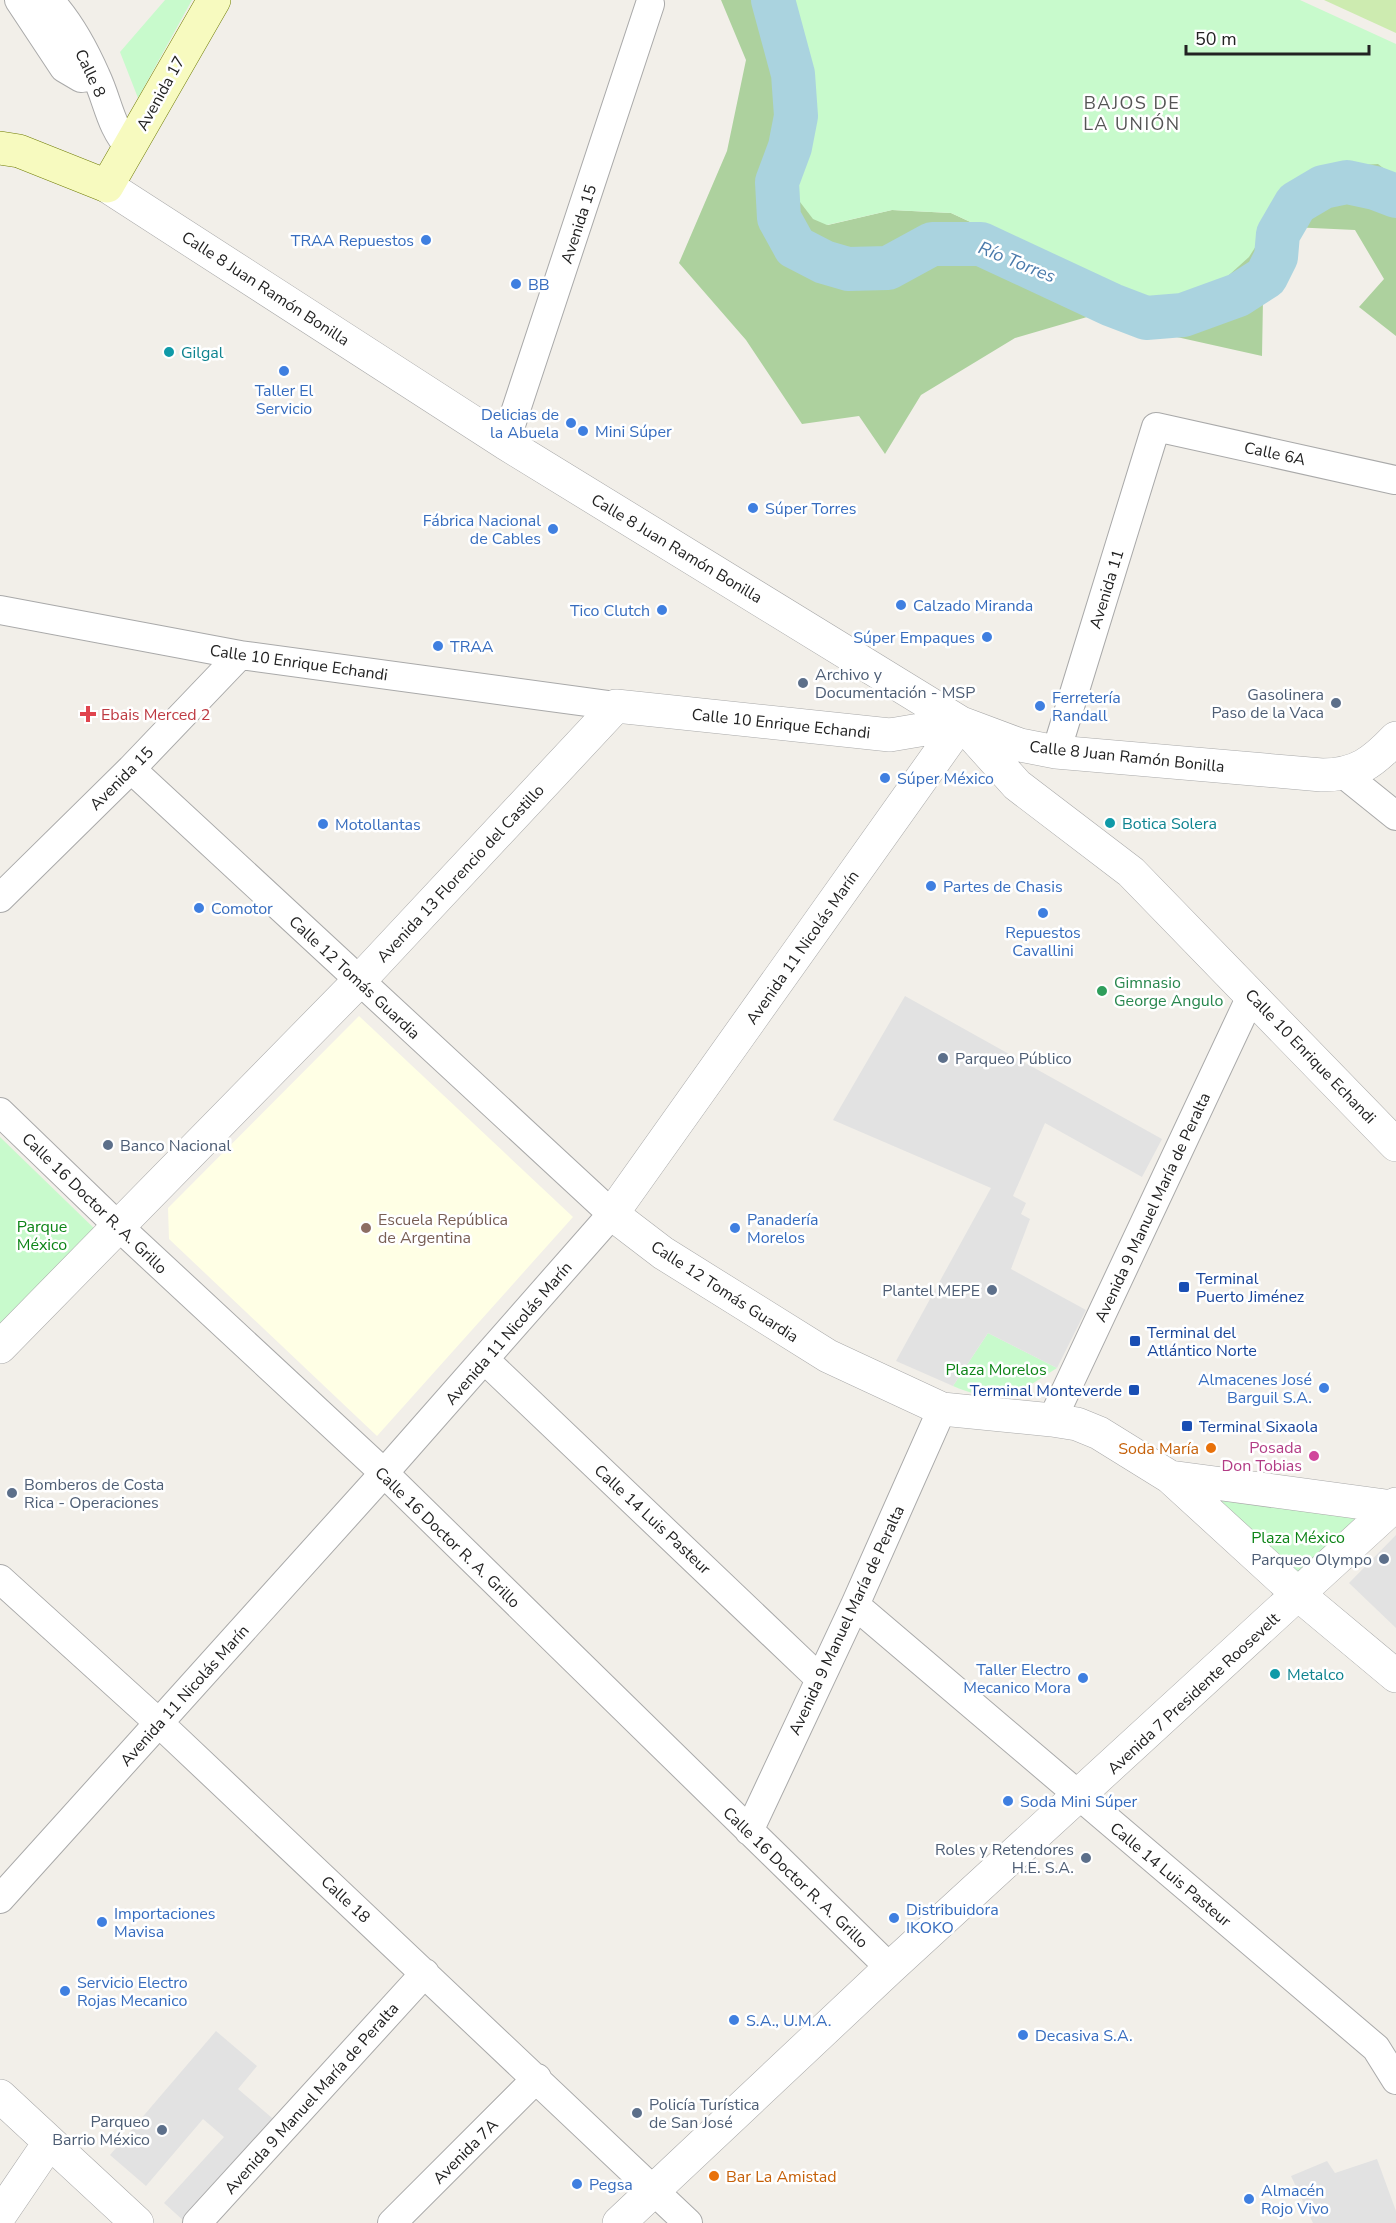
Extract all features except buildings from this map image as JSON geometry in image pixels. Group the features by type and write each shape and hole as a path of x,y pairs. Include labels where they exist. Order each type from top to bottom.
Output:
{"main road":[{"name":"Avenida 17","path":"107,186 214,0"},
{"name":"Calle 8 Juan Ramón Bonilla","path":"0,148 20,151 107,186"}],"street":[{"path":"20,0 64,68 81,78 96,76"},
{"name":"Calle 8","path":"49,0 58,10 96,76 114,128 130,148"},
{"name":"Avenida 15","path":"506,443 650,4"},
{"name":"Calle 8 Juan Ramón Bonilla","path":"107,186 506,443 960,723 1020,745 1056,752 1345,775"},
{"name":"Calle 6A","path":"1156,427 1395,480"},
{"name":"Avenida 11","path":"1056,752 1156,427"},
{"name":"Calle 10 Enrique Echandi","path":"6,619 240,656 615,706 890,735 960,723 1017,785 1131,872 1252,994 1396,1145"},
{"name":"Avenida 15","path":"0,898 131,769 240,656"},
{"name":"Avenida 13 Florencio del Castillo","path":"0,1347 359,981 615,706"},
{"name":"Avenida 11 Nicolás Marín","path":"0,1899 485,1360 612,1214 960,723"},
{"path":"1396,738 1365,766 1345,775 1396,816"},
{"name":"Calle 12 Tomás Guardia","path":"131,769 612,1214 672,1259 809,1345 942,1409 1052,1420 1077,1424 1099,1433 1170,1478 1299,1595 1396,1676"},
{"name":"Avenida 9 Manuel María de Peralta","path":"1052,1420 1252,994"},
{"name":"Calle 16 Doctor R. A. Grillo","path":"0,1112 118,1227 384,1473 890,1968"},
{"name":"Calle 14 Luis Pasteur","path":"485,1360 820,1679"},
{"name":"Avenida 9 Manuel María de Peralta","path":"749,1831 855,1605 942,1409"},
{"path":"1170,1478 1395,1505"},
{"name":"Avenida 7 Presidente Roosevelt","path":"619,2223 890,1968 1395,1505"},
{"name":"Calle 18","path":"0,1579 159,1723 688,2223"},
{"name":"Calle 14 Luis Pasteur","path":"855,1605 1376,2048 1396,2080"},
{"name":"Avenida 9 Manuel María de Peralta","path":"197,2223 425,1973"},
{"name":"Avenida 7A","path":"392,2223 537,2078"},
{"path":"0,2096 137,2223"},
{"path":"0,2215 49,2143"}],"shaded area":[{"name":"Parqueo Público","path":"905,996 1162,1139 1142,1177 1045,1123 1013,1196 1026,1203 1021,1214 1030,1219 1011,1269 1086,1310 1057,1368 988,1333 953,1386 896,1361 991,1188 833,1120"},
{"name":"Escuela República de Argentina","path":"359,1016 573,1217 377,1436 169,1239 168,1208"},
{"name":"Parqueo Olympo","path":"1396,1535 1396,1628 1349,1583"},
{"name":"Parqueo Barrio México","path":"216,2031 257,2066 238,2089 278,2123 185,2222 164,2203 224,2137 203,2119 146,2186 110,2155"},
{"path":"1377,2159 1396,2211 1396,2223 1313,2223 1291,2176 1327,2161 1335,2173"}],"green space":[{"path":"165,0 192,0 138,98 120,52"},
{"path":"721,0 790,0 815,88 804,145 787,185 828,225 892,210 951,213 1035,252 1396,52 1396,336 1359,307 1384,279 1355,230 1291,227 1264,243 1262,356 1087,317 1015,338 921,395 885,454 859,416 802,424 746,340 679,263 727,151 746,60"},
{"path":"790,0 1300,0 1396,44 1396,178 1378,164 1329,167 1297,181 1249,257 1209,293 1144,302 951,213 892,210 827,225 813,219 787,185 804,145 815,88"},
{"path":"1324,0 1396,0 1396,33"},
{"name":"Parque México","path":"0,1137 100,1234 0,1334"},
{"name":"Plaza Morelos","path":"988,1333 1057,1368 1030,1385 1008,1394 983,1395 953,1386"},
{"name":"Plaza México","path":"1170,1477 1393,1507 1299,1595"}],"waterway":[{"name":"Río Torres","path":"773,0 793,74 796,116 790,147 777,182 779,218 795,247 824,262 848,269 888,268 932,244 981,244 1112,305 1146,318 1183,315 1238,295 1266,277 1276,257 1278,234 1296,203 1323,187 1347,182 1375,188 1396,196"}],"place":[{"name":"TRAA Repuestos","path":"426,240"},
{"name":"BB","path":"516,284"},
{"name":"Gilgal","path":"169,352"},
{"name":"Taller El Servicio","path":"284,371"},
{"name":"Delicias de la Abuela","path":"571,423"},
{"name":"Mini Súper","path":"583,431"},
{"name":"Súper Torres","path":"753,508"},
{"name":"Fábrica Nacional de Cables","path":"553,529"},
{"name":"Calzado Miranda","path":"901,605"},
{"name":"Tico Clutch","path":"662,610"},
{"name":"Súper Empaques","path":"987,637"},
{"name":"TRAA","path":"438,646"},
{"name":"Archivo y Documentación - MSP","path":"803,683"},
{"name":"Gasolinera Paso de la Vaca","path":"1336,703"},
{"name":"Ferretería Randall","path":"1040,706"},
{"name":"Ebais Merced 2","path":"88,714"},
{"name":"Súper México","path":"885,778"},
{"name":"Botica Solera","path":"1110,823"},
{"name":"Motollantas","path":"323,824"},
{"name":"Partes de Chasis","path":"931,886"},
{"name":"Comotor","path":"199,908"},
{"name":"Repuestos Cavallini","path":"1043,913"},
{"name":"Gimnasio George Angulo","path":"1102,991"},
{"name":"Parqueo Público","path":"943,1058"},
{"name":"Banco Nacional","path":"108,1145"},
{"name":"Escuela República de Argentina","path":"366,1228"},
{"name":"Panadería Morelos","path":"735,1228"},
{"name":"Terminal Puerto Jiménez","path":"1184,1287"},
{"name":"Plantel MEPE","path":"992,1290"},
{"name":"Terminal del Atlántico Norte","path":"1135,1341"},
{"name":"Almacenes José Barguil S.A.","path":"1324,1388"},
{"name":"Terminal Monteverde","path":"1134,1390"},
{"name":"Terminal Sixaola","path":"1187,1426"},
{"name":"Soda María","path":"1211,1448"},
{"name":"Posada Don Tobias","path":"1314,1456"},
{"name":"Bomberos de Costa Rica - Operaciones","path":"12,1493"},
{"name":"Parqueo Olympo","path":"1384,1559"},
{"name":"Metalco","path":"1275,1674"},
{"name":"Taller Electro Mecanico Mora","path":"1083,1678"},
{"name":"Soda Mini Súper","path":"1008,1801"},
{"name":"Roles y Retendores H.E. S.A.","path":"1086,1858"},
{"name":"Distribuidora IKOKO","path":"894,1918"},
{"name":"Importaciones Mavisa","path":"102,1922"},
{"name":"Servicio Electro Rojas Mecanico","path":"65,1991"},
{"name":"S.A., U.M.A.","path":"734,2020"},
{"name":"Decasiva S.A.","path":"1023,2035"},
{"name":"Policía Turística de San José","path":"637,2113"},
{"name":"Parqueo Barrio México","path":"162,2130"},
{"name":"Bar La Amistad","path":"714,2176"},
{"name":"Pegsa","path":"577,2184"},
{"name":"Almacén Rojo Vivo","path":"1249,2199"}],"district":[{"name":"BAJOS DE LA UNIÓN","path":"1132,113"}]}
